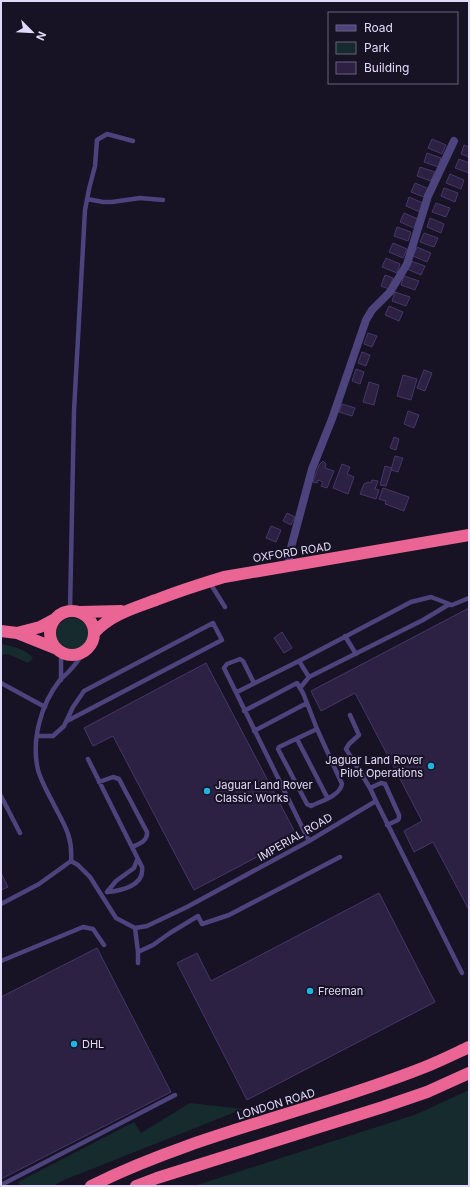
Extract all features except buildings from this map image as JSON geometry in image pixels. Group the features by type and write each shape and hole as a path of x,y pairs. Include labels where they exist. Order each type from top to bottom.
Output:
{"highway":[{"name":"OXFORD ROAD","path":"94,633 108,620 124,611 224,577 469,535"},
{"name":"OXFORD ROAD","path":"75,612 124,611"},
{"path":"1,631 17,633 65,654 75,655 84,652 93,642 94,633 90,620 75,612 62,614 40,627 17,633"},
{"path":"55,619 50,628 50,637 51,642 59,651"},
{"name":"LONDON ROAD","path":"91,1186 152,1158 380,1084 426,1067 469,1047"},
{"path":"136,1186 383,1107 427,1092 469,1073"}],"street":[{"path":"289,566 289,555 312,469 332,419 366,320 372,310 390,292 407,264 428,196 454,142"}],"lane":[{"path":"75,612 74,411 85,210 95,166 97,140 107,134 133,141"},
{"path":"87,199 103,202 140,198 163,200"},
{"path":"209,582 225,607"},
{"path":"237,692 411,602 431,597 452,605"},
{"path":"300,688 309,677 423,620 448,605 452,605 469,598"},
{"path":"37,736 53,736 64,726 73,706 84,691 213,623 222,640 67,721"},
{"path":"345,636 356,654"},
{"path":"59,651 61,680"},
{"path":"1,904 39,884 71,861 72,848 69,834 45,788 38,769 37,736 45,707 61,680 72,669 84,652"},
{"path":"254,683 243,661 240,659 227,664 224,668 309,841"},
{"path":"299,661 309,677"},
{"path":"1,683 45,707"},
{"path":"244,711 296,683 300,688 342,784 341,789 336,794 310,806 307,804 278,749 279,747 317,729"},
{"path":"254,731 307,703"},
{"path":"350,715 359,735 349,744 346,749 370,788 387,825 462,973"},
{"path":"297,739 327,798"},
{"path":"88,759 142,868 142,877 122,890 107,892"},
{"path":"100,782 113,777 119,779 147,832 146,838 132,847"},
{"path":"370,788 381,783 385,784 400,818 387,825"},
{"path":"1,796 20,833"},
{"name":"IMPERIAL ROAD","path":"135,928 147,926 187,907 309,841 376,801"},
{"path":"138,952 153,945 198,916 202,924 229,915 340,857"},
{"path":"103,896 116,881 134,868 137,860"},
{"path":"71,861 84,870 103,896 116,918 135,928 138,963"},
{"path":"1,961 83,927 93,929 104,945"},
{"path":"1,1185 176,1095"}],"green space":[{"path":"69,618 75,618 84,622 88,634 84,646 75,650 69,650 60,646 56,637 56,631 60,622"},
{"path":"1,644 23,650 33,658 28,663 8,654 1,655"},
{"path":"469,1090 469,1186 194,1186 417,1114"},
{"path":"190,1103 243,1109 64,1180 53,1186 20,1186 18,1182 134,1122 141,1133"}],"place":[{"name":"Jaguar Land Rover Pilot Operations","path":"431,766"},
{"name":"Jaguar Land Rover Classic Works","path":"207,791"},
{"name":"Freeman","path":"310,991"},
{"name":"DHL","path":"74,1044"}]}
